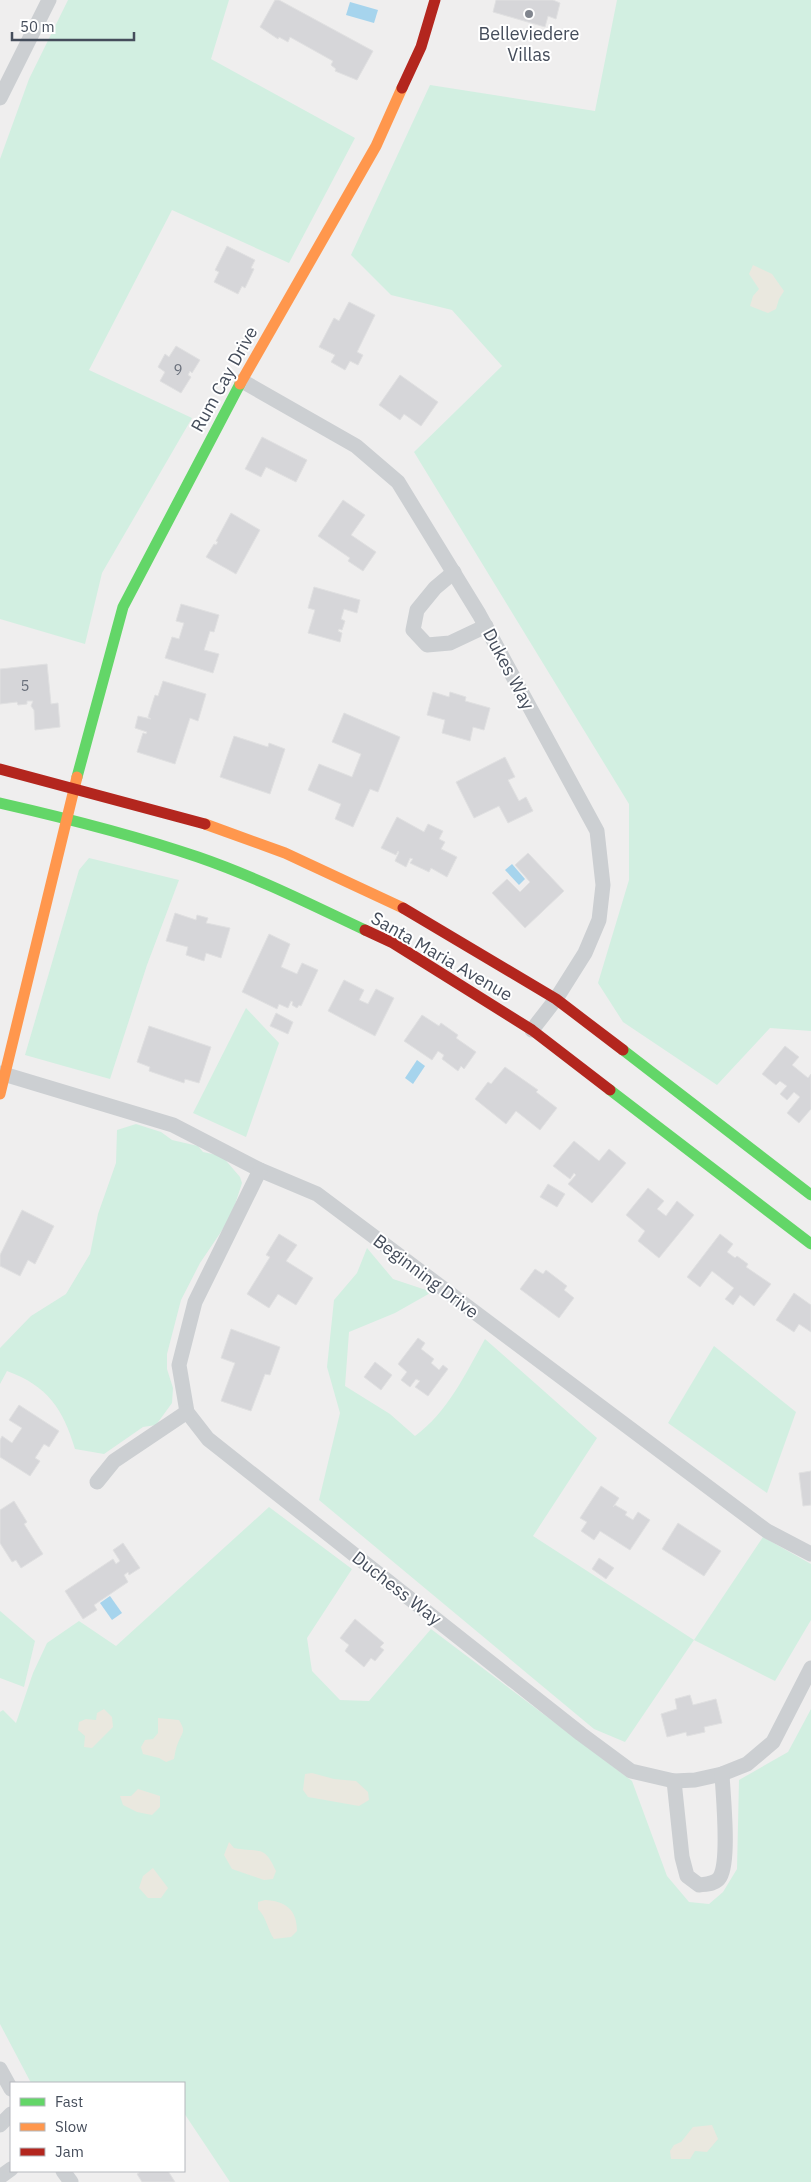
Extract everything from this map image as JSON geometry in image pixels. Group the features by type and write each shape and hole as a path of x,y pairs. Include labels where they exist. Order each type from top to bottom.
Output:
{"street":[{"path":"0,98 49,0"},
{"name":"Rum Cay Drive","path":"0,1094 3,1074 66,818 123,608 242,380 376,146 421,47 435,0"},
{"name":"Dukes Way","path":"242,380 356,446 398,482 486,626 597,831 603,886 599,920 585,953 556,999 532,1030"},
{"path":"454,572 435,588 417,610 413,630 427,645 450,643 486,626"},
{"name":"Santa Maria Avenue","path":"0,769 206,824 285,853 409,911 556,999 811,1195"},
{"name":"Santa Maria Avenue","path":"0,803 66,818 198,857 276,888 393,943 532,1030 811,1244"},
{"name":"Beginning Drive","path":"3,1074 173,1125 260,1170 316,1194 767,1531 811,1554"},
{"name":"Duchess Way","path":"260,1170 195,1302 180,1364 187,1412 208,1439 581,1734 631,1771 674,1781 694,1780 722,1774 747,1764 773,1742 811,1668"},
{"path":"97,1482 114,1461 187,1412"},
{"path":"674,1781 682,1856 687,1876 699,1885 713,1884 720,1878 725,1863 722,1774"},
{"path":"0,2069 10,2088"},
{"path":"0,2125 10,2115"}],"green space":[{"path":"68,0 229,0 211,59 355,138 289,263 172,210 89,370 192,418 102,573 85,644 0,619 0,159 29,79"},
{"path":"617,0 811,0 811,1031 770,1028 717,1085 623,1022 598,983 629,880 629,804 414,452 502,366 452,310 391,295 351,255 430,85 595,111"},
{"path":"89,858 179,880 147,965 110,1079 25,1055 79,870"},
{"path":"246,1008 279,1043 246,1137 193,1113"},
{"path":"136,1124 161,1132 172,1140 198,1146 203,1152 222,1156 240,1177 242,1183 231,1217 200,1263 181,1300 167,1354 167,1369 173,1388 172,1403 156,1425 143,1427 104,1454 75,1449 59,1411 52,1401 33,1384 7,1371 0,1384 0,1348 31,1316 66,1294 90,1254 98,1214 116,1163 117,1130"},
{"path":"367,1248 393,1279 432,1292 395,1313 349,1332 345,1386 390,1414 415,1436 437,1416 455,1392 485,1339 597,1438 533,1536 694,1640 625,1742 594,1729 319,1500 340,1413 327,1367 334,1300 357,1273"},
{"path":"714,1346 796,1412 767,1493 668,1423"},
{"path":"269,1507 352,1569 307,1638 312,1671 340,1700 369,1701 431,1629 632,1781 667,1876 689,1902 709,1904 723,1892 737,1869 739,1780 788,1752 811,1709 811,2182 230,2182 185,2114 185,2082 30,2082 0,2024 0,1712 3,1710 16,1723 33,1673 47,1643 79,1621 116,1646"},
{"path":"763,1537 811,1564 811,1620 775,1681 694,1640"},
{"path":"0,1611 35,1641 24,1687 0,1678"}],"sand":[{"path":"753,265 772,274 784,291 776,309 768,313 750,306 753,296 759,289 749,274"},
{"path":"104,1709 112,1717 113,1727 92,1748 84,1747 85,1736 78,1730 79,1722 86,1719 96,1720 97,1713"},
{"path":"158,1718 179,1720 183,1729 174,1759 166,1762 143,1754 141,1747 145,1740 153,1739 158,1733"},
{"path":"312,1773 334,1779 356,1781 368,1792 369,1800 359,1806 308,1797 303,1790 305,1774"},
{"path":"138,1789 160,1796 160,1807 152,1815 137,1812 123,1805 120,1796 131,1796"},
{"path":"229,1842 234,1848 256,1850 264,1853 272,1862 276,1871 273,1879 264,1880 232,1869 224,1855"},
{"path":"153,1868 168,1888 161,1898 148,1898 139,1888 143,1876"},
{"path":"265,1900 284,1904 292,1912 295,1917 297,1931 291,1937 274,1939 258,1909 258,1902"},
{"path":"712,2125 718,2139 707,2152 695,2151 690,2159 671,2159 670,2151 674,2145 681,2142 693,2127"}],"water":[{"path":"350,2 378,10 374,23 346,15"},
{"path":"512,864 525,879 519,885 505,870"},
{"path":"417,1060 425,1066 413,1084 405,1078"},
{"path":"110,1596 122,1613 112,1620 100,1603"}],"building":[{"path":"275,0 279,0 373,51 357,80 335,71 336,69 331,65 333,61 290,37 288,42 279,37 278,39 260,27"},
{"name":"Belleviedere Villas","path":"496,0 553,0 560,3 556,19 548,16 545,27 493,12"},
{"path":"227,246 255,260 251,268 254,269 245,288 242,286 238,294 214,282 219,272 215,270"},
{"path":"349,302 375,315 357,352 363,355 358,365 350,361 345,370 331,362 335,355 319,347 334,318 339,321"},
{"path":"176,346 200,360 192,373 190,371 188,375 191,377 181,393 160,381 165,372 158,367 165,354 169,357"},
{"path":"400,375 438,402 421,426 404,414 400,420 379,405"},
{"path":"262,437 307,460 296,482 266,467 261,477 245,469"},
{"path":"343,500 365,515 351,535 376,552 363,571 348,561 350,558 318,536"},
{"path":"231,513 260,530 236,574 206,557 214,544 216,545 218,542 216,541"},
{"path":"314,587 360,600 357,613 344,609 341,619 345,621 342,630 339,629 338,631 342,633 340,642 308,633 315,610 308,608"},
{"path":"181,604 219,615 214,632 210,631 204,650 219,654 213,673 165,658 172,637 179,639 184,623 176,621"},
{"path":"47,664 51,704 58,703 60,727 35,730 34,710 31,706 33,701 27,701 27,704 18,705 17,702 0,704 0,669"},
{"path":"163,681 206,694 198,721 190,718 175,764 137,752 143,733 146,734 147,732 135,728 138,716 151,719 148,717 155,695 158,696"},
{"path":"433,692 449,697 450,692 466,697 465,701 490,708 484,730 473,727 470,741 442,733 445,720 427,715"},
{"path":"344,713 400,737 378,792 370,789 353,827 335,819 341,804 308,790 319,764 352,777 361,754 332,742"},
{"path":"234,736 268,747 269,743 285,749 270,794 220,777"},
{"path":"505,757 515,777 508,780 519,801 526,797 533,811 508,823 499,806 474,818 456,782"},
{"path":"397,817 424,832 428,824 443,831 439,839 445,842 441,849 457,857 447,877 431,868 429,872 410,863 413,859 410,858 406,867 395,861 398,851 396,855 381,848"},
{"path":"528,853 564,891 525,928 492,893 507,879 520,892 530,882 515,865"},
{"path":"175,913 196,920 197,915 208,918 206,923 230,928 221,958 206,953 204,961 186,955 188,947 166,941"},
{"path":"269,934 290,944 281,967 297,974 302,963 318,970 301,1006 299,1005 297,1008 292,1005 293,1002 291,1001 288,1008 279,1004 277,1009 242,992"},
{"path":"344,980 364,990 359,1000 368,1004 376,989 394,998 375,1036 328,1011"},
{"path":"276,1013 293,1022 288,1034 270,1026"},
{"path":"422,1015 439,1026 441,1023 458,1035 456,1038 476,1052 464,1069 461,1066 458,1071 442,1059 444,1055 438,1051 432,1060 404,1041"},
{"path":"149,1026 211,1047 199,1083 185,1079 184,1083 149,1071 150,1067 137,1062"},
{"path":"785,1046 799,1057 792,1065 808,1078 811,1074 811,1109 799,1123 787,1113 800,1097 794,1092 787,1100 780,1094 787,1086 780,1081 776,1085 762,1074"},
{"path":"505,1067 538,1090 536,1092 557,1108 540,1130 516,1111 506,1124 475,1099 488,1082 491,1084"},
{"path":"574,1141 599,1161 609,1149 626,1163 592,1203 568,1184 576,1175 574,1173 570,1179 553,1166"},
{"path":"548,1184 565,1194 557,1207 540,1197"},
{"path":"648,1188 664,1201 657,1209 666,1216 677,1201 694,1215 659,1258 638,1241 645,1231 626,1215"},
{"path":"22,1210 54,1226 35,1264 28,1260 20,1276 0,1266 0,1255"},
{"path":"279,1234 297,1245 286,1261 313,1278 296,1305 278,1294 269,1308 247,1294 270,1257 266,1255"},
{"path":"720,1234 733,1244 727,1252 748,1264 746,1267 771,1284 754,1306 740,1295 733,1305 725,1299 734,1288 712,1271 700,1287 687,1277"},
{"path":"535,1269 543,1274 546,1270 567,1286 564,1290 574,1298 559,1318 520,1289"},
{"path":"794,1293 811,1305 811,1332 799,1324 794,1332 776,1320"},
{"path":"231,1329 280,1347 270,1375 265,1374 251,1411 221,1401 235,1363 221,1358"},
{"path":"418,1338 425,1343 421,1349 434,1359 431,1363 439,1370 443,1365 448,1369 428,1396 415,1387 420,1381 416,1379 410,1387 401,1380 407,1372 398,1364"},
{"path":"375,1362 392,1375 381,1390 364,1377"},
{"path":"19,1405 59,1431 49,1447 44,1444 35,1458 40,1461 30,1476 0,1457 0,1440 2,1436 12,1443 22,1428 9,1420"},
{"path":"811,1471 811,1505 803,1506 799,1473"},
{"path":"601,1486 619,1498 613,1507 615,1505 627,1512 625,1515 633,1520 638,1512 650,1520 630,1550 600,1531 594,1540 581,1531 587,1522 580,1518"},
{"path":"14,1501 27,1522 24,1524 43,1554 21,1568 16,1560 12,1562 0,1543 0,1510"},
{"path":"678,1523 721,1551 704,1576 662,1549"},
{"path":"123,1543 140,1568 129,1575 128,1572 124,1575 128,1582 94,1605 97,1610 83,1619 65,1591 113,1559 116,1564 120,1561 113,1550"},
{"path":"599,1558 614,1568 606,1579 592,1569"},
{"path":"355,1619 384,1643 380,1647 384,1650 375,1661 371,1658 364,1667 345,1651 349,1645 340,1638"},
{"path":"690,1695 693,1705 716,1699 722,1723 704,1727 705,1732 687,1736 686,1732 667,1737 661,1714 677,1709 675,1699"},
{"path":"140,2172 169,2172 175,2182 142,2182 137,2174"}],"traffic: fast":[{"path":"77,777 123,607 240,384"},
{"path":"0,803 100,827 198,857 262,882 365,930"},
{"path":"623,1050 811,1195"},
{"path":"610,1090 811,1244"}],"traffic: slow":[{"path":"240,384 376,146 402,88"},
{"path":"0,1094 77,777"},
{"path":"205,824 285,853 403,908"}],"traffic: jam":[{"path":"402,88 421,47 435,0"},
{"path":"0,769 205,824"},
{"path":"403,908 556,999 623,1050"},
{"path":"365,930 393,943 532,1030 610,1090"}],"place":[{"name":"Belleviedere Villas","path":"529,14"}]}
